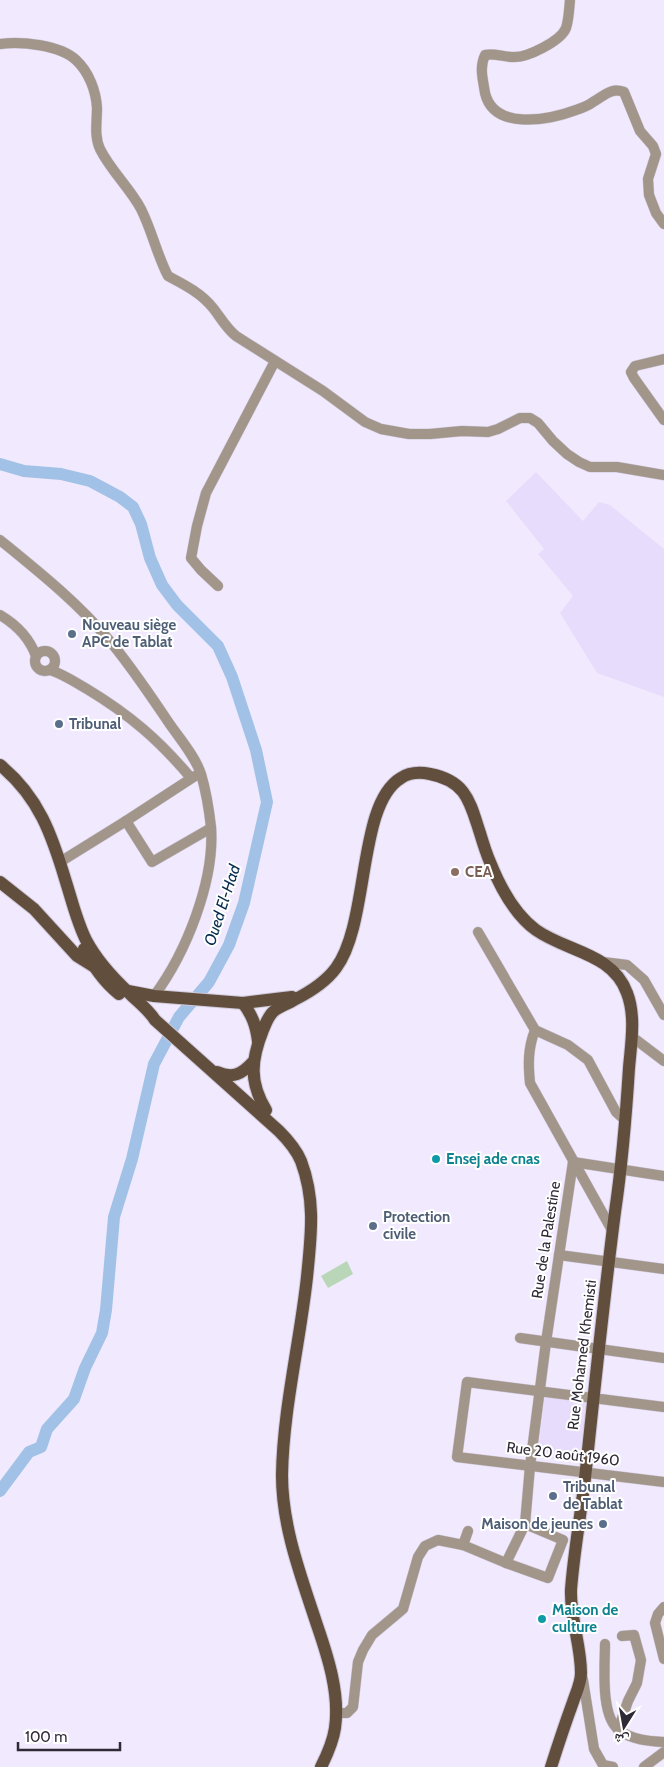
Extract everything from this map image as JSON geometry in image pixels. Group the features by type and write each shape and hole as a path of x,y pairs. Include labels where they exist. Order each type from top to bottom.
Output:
{"main road":[{"path":"0,765 17,780 34,802 60,862 86,940 107,969 126,991 279,1131 294,1147 301,1162 309,1192 312,1228 287,1419 282,1475 284,1509 289,1537 330,1663 335,1728 328,1753 321,1767"},
{"path":"0,769 17,786 30,803 38,818 54,858 74,926 93,966 107,984 136,1010 152,1015"},
{"path":"279,1131 255,1087 254,1062 258,1043 267,1019 272,1013 311,991 326,980 345,953 353,935 367,855 381,800 397,780 408,774 418,772 454,782 467,797 473,809 491,866 519,915 538,931 554,941 603,962"},
{"path":"0,882 39,914 77,956 93,966 107,969"},
{"name":"Rue Mohamed Khemisti","path":"581,1676 571,1595 621,1170 626,1121 632,1006 626,988 616,972 603,962"},
{"path":"126,991 170,998 243,1003 277,1000 311,991"},
{"path":"152,1015 154,1002 170,998"},
{"path":"243,1003 249,1010 256,1025 258,1043"},
{"path":"196,1056 230,1076 266,1110"},
{"path":"212,1070 230,1076 243,1073 254,1062"},
{"path":"550,1767 581,1676"}],"street":[{"path":"570,0 566,28 561,37 522,57 511,58 493,53 485,55 482,62 482,75 487,100 495,110 506,117 521,120 552,117 591,104 609,91 617,89 624,92 640,131 653,146 656,154 648,179 649,195 656,213 664,224"},
{"path":"0,44 31,44 59,51 76,59 87,72 94,89 97,107 96,137 100,150 141,208 168,276 193,289 213,308 227,328 236,336 323,391 365,422 381,429 410,434 430,434 462,430 488,432 520,418 530,418 538,423 567,454 590,467 617,467 664,475"},
{"path":"664,359 635,366 631,372 664,420"},
{"path":"218,586 191,558 199,518 206,493 275,361"},
{"path":"0,540 53,584 109,640 142,683 187,749 200,772 209,809 211,828 208,864 200,904 178,958 166,980 154,996"},
{"path":"0,615 19,628 40,654 53,655 52,667"},
{"path":"40,654 34,662 37,668 43,671 52,667"},
{"path":"52,667 62,675 104,699 141,726 172,756 191,778"},
{"path":"60,862 200,772"},
{"path":"126,821 152,862 211,828"},
{"path":"478,932 535,1030 568,1045 588,1060 616,1112 626,1121"},
{"path":"603,962 627,965 644,980 664,1015"},
{"name":"Rue de la Palestine","path":"525,1524 530,1466 546,1342 573,1162 530,1083 528,1055 535,1030"},
{"path":"631,1036 664,1061"},
{"path":"573,1162 664,1176"},
{"path":"573,1162 613,1232"},
{"path":"559,1255 664,1269"},
{"path":"520,1338 664,1358"},
{"name":"Rue 20 août 1960","path":"541,1392 467,1382 457,1457 664,1482"},
{"path":"541,1392 664,1407"},
{"path":"506,1563 525,1524 576,1545"},
{"path":"463,1545 468,1531"},
{"path":"335,1713 347,1713 353,1707 358,1662 363,1650 372,1635 403,1609 418,1557 426,1546 438,1540 463,1545 548,1578 563,1540"},
{"path":"664,1607 658,1614 655,1623 664,1659"},
{"path":"618,1730 628,1701 637,1683 641,1660 634,1635 622,1636"},
{"path":"605,1644 606,1698 613,1724 618,1730 637,1739 664,1742"},
{"path":"581,1676 584,1680 594,1749 607,1766"},
{"path":"644,1767 664,1752"}],"shaded area":[{"path":"536,472 583,521 599,502 610,505 664,549 664,697 597,673 560,613 573,596 538,554 544,549 506,501"},
{"path":"545,1395 587,1400 579,1462 537,1457"}],"green space":[{"path":"347,1261 353,1274 328,1288 321,1276"}],"waterway":[{"name":"Oued El-Had","path":"0,464 24,471 61,474 90,481 120,497 133,507 141,524 150,558 162,585 177,605 218,646 232,677 256,750 267,802 244,903 229,945 209,982 179,1017 154,1064 132,1159 114,1217 106,1310 102,1333 85,1368 74,1399 47,1429 41,1447 29,1452 0,1491"}],"place":[{"name":"Nouveau siège APC de Tablat","path":"72,634"},
{"name":"Tribunal","path":"59,724"},
{"name":"CEA","path":"455,872"},
{"name":"Ensej ade cnas","path":"436,1159"},
{"name":"Protection civile","path":"373,1226"},
{"name":"Tribunal de Tablat","path":"553,1496"},
{"name":"Maison de jeunes","path":"603,1524"},
{"name":"Maison de culture","path":"542,1619"}]}
